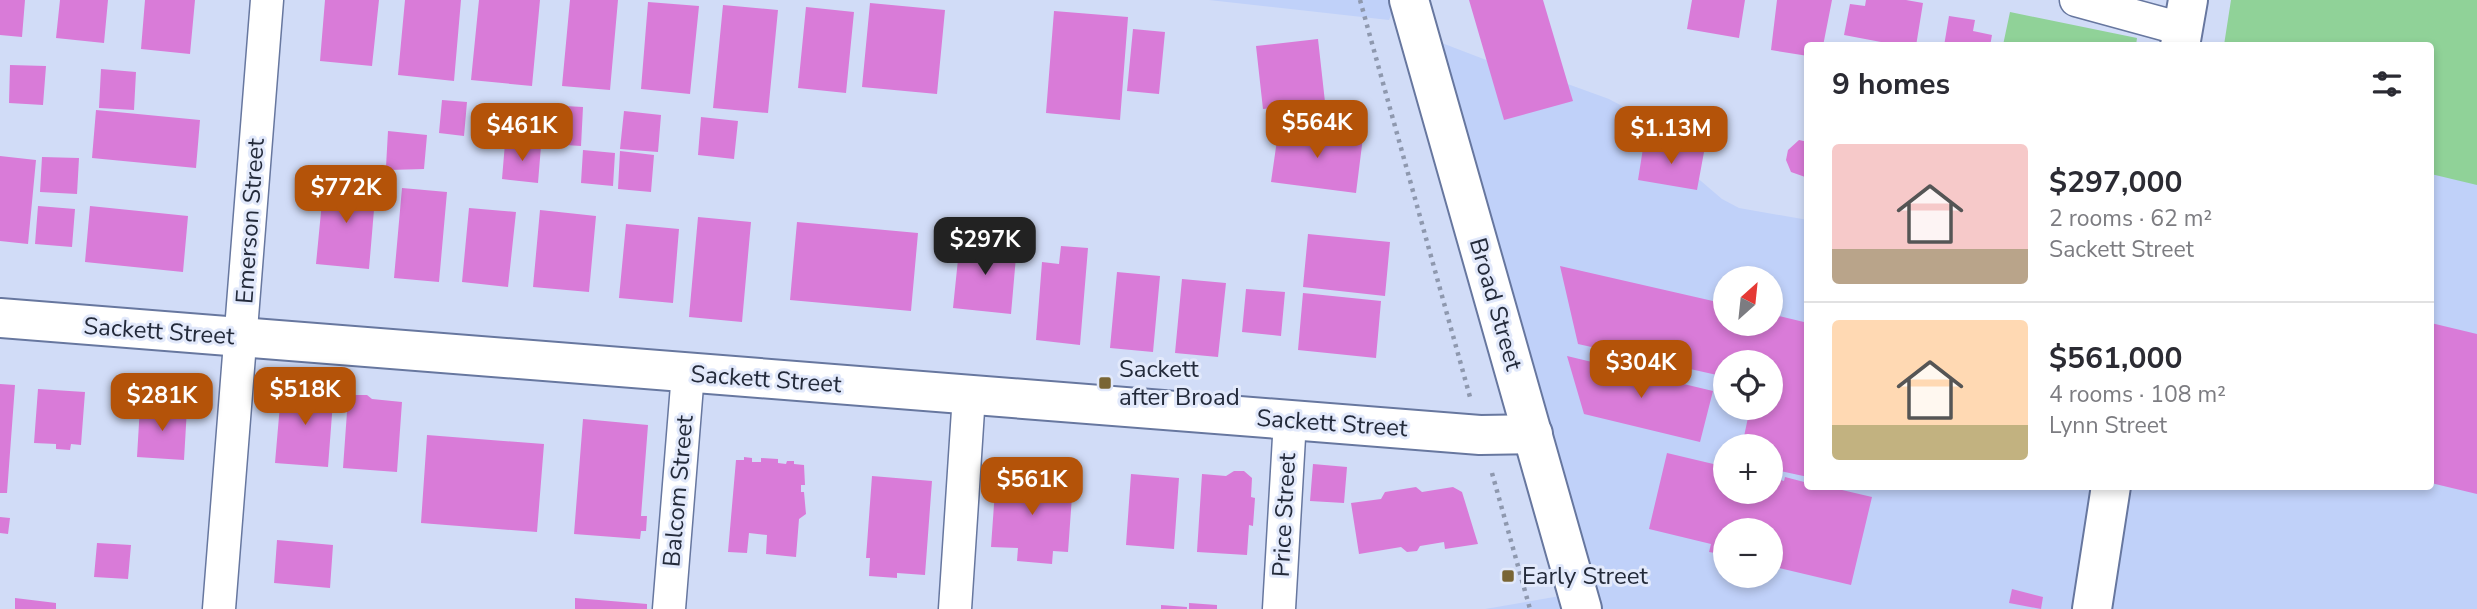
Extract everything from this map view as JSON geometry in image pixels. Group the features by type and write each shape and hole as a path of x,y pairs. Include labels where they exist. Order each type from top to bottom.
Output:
{"street":[{"name":"Emerson Street","path":"219,609 267,0"},
{"name":"Broad Street","path":"1409,0 1582,609"},
{"path":"2076,0 2183,25"},
{"name":"Sackett Street","path":"0,318 1480,435 1533,434"},
{"name":"Balcom Street","path":"668,609 688,373"},
{"path":"955,609 969,395"},
{"name":"Price Street","path":"1279,609 1290,420"},
{"path":"2092,609 2110,490"}],"path":[{"name":"Broad Street","path":"1360,0 1530,609"}],"shaded area":[{"path":"1209,0 1392,0 1394,8 1389,20"},
{"path":"1400,27 1494,63 1551,78 1609,99 1644,118 1660,146 1722,199 1739,208 1804,219 1804,490 2434,490 2434,161 2477,172 2477,609 1485,609 1560,596"}],"green space":[{"path":"2231,0 2477,0 2477,185 2434,175 2434,42 2224,42"},
{"path":"2010,12 2137,38 2136,42 2004,42"}],"building":[{"path":"0,0 25,0 22,37 0,35"},
{"path":"60,0 108,0 104,43 56,38"},
{"path":"145,0 195,0 190,54 141,49"},
{"path":"325,0 379,0 372,66 320,61"},
{"path":"405,0 461,0 454,81 398,75"},
{"path":"479,0 540,0 532,86 471,80"},
{"path":"570,0 618,0 610,90 562,86"},
{"path":"1469,0 1543,0 1573,101 1504,120"},
{"path":"1692,0 1745,0 1739,38 1687,29"},
{"path":"1777,0 1832,0 1824,42 1804,42 1804,55 1771,50"},
{"path":"1866,0 1906,0 1923,3 1917,42 1881,42 1844,35 1850,4 1865,6"},
{"path":"648,2 699,6 690,94 641,89"},
{"path":"870,3 945,10 937,94 862,87"},
{"path":"723,5 778,10 768,113 713,108"},
{"path":"806,7 854,12 846,93 798,88"},
{"path":"1054,11 1128,17 1120,120 1046,113"},
{"path":"1949,16 1975,20 1973,31 1992,35 1991,42 1945,42"},
{"path":"1133,29 1165,32 1159,94 1127,91"},
{"path":"1318,39 1325,102 1263,109 1256,46"},
{"path":"10,65 46,66 43,105 9,103"},
{"path":"101,69 136,72 134,110 99,108"},
{"path":"442,100 467,102 464,136 439,133"},
{"path":"547,105 583,107 581,146 550,144 550,134 546,133"},
{"path":"96,110 200,120 196,168 92,158"},
{"path":"624,111 661,115 658,152 620,149"},
{"path":"701,117 738,121 734,159 698,155"},
{"path":"1279,126 1363,137 1356,193 1271,182"},
{"path":"388,131 427,135 424,169 389,170 390,167 386,167"},
{"path":"1799,140 1804,141 1804,177 1791,172 1786,160 1788,150"},
{"path":"1644,142 1704,152 1697,190 1638,180"},
{"path":"505,143 541,146 538,183 502,179"},
{"path":"583,150 615,153 613,186 581,183"},
{"path":"620,151 654,155 651,192 618,189"},
{"path":"0,156 36,160 28,244 0,241"},
{"path":"42,157 79,158 77,194 40,192"},
{"path":"324,181 376,186 369,269 316,264"},
{"path":"402,188 447,192 439,282 394,278"},
{"path":"38,206 75,209 72,247 35,244"},
{"path":"90,206 188,216 183,272 85,262"},
{"path":"469,208 516,212 508,287 462,282"},
{"path":"540,210 596,216 589,292 533,287"},
{"path":"698,217 751,222 742,322 689,317"},
{"path":"797,222 918,233 911,311 790,300"},
{"path":"626,224 679,229 673,303 619,298"},
{"path":"1308,234 1390,242 1385,296 1303,287"},
{"path":"960,240 1017,245 1011,314 953,308"},
{"path":"1061,246 1088,248 1080,345 1036,340 1042,262 1059,264"},
{"path":"1560,266 1713,301 1713,336 1783,336 1783,317 1804,322 1804,476 1783,472 1783,434 1745,434 1747,420 1783,420 1783,350 1713,350 1713,374 1578,344"},
{"path":"1117,272 1160,276 1153,352 1110,348"},
{"path":"1182,279 1226,283 1218,357 1175,353"},
{"path":"1246,289 1285,292 1281,336 1242,332"},
{"path":"1303,293 1381,301 1376,358 1298,350"},
{"path":"2434,324 2477,334 2477,494 2434,484"},
{"path":"1567,356 1713,391 1700,442 1584,414"},
{"path":"0,384 15,385 7,493 0,493"},
{"path":"302,386 334,388 328,467 275,463 281,393 302,391"},
{"path":"38,389 85,392 81,445 71,444 70,450 56,449 56,444 34,443"},
{"path":"356,395 402,402 397,472 343,468 348,398"},
{"path":"140,406 187,408 184,460 137,457"},
{"path":"583,419 648,425 641,516 647,516 646,531 641,531 640,539 574,534"},
{"path":"427,435 544,444 537,532 421,523"},
{"path":"1667,453 1713,464 1713,504 1783,504 1785,477 1804,482 1804,490 1842,490 1872,497 1851,585 1783,569 1783,518 1713,518 1713,553 1709,552 1711,544 1649,529"},
{"path":"744,457 752,458 752,462 761,462 761,458 778,459 778,463 786,464 787,461 794,461 794,464 804,465 805,485 801,485 801,492 804,492 806,514 799,519 796,557 766,554 767,535 749,533 747,553 728,552 736,460 744,460"},
{"path":"1313,464 1347,467 1344,503 1310,501"},
{"path":"1234,471 1244,471 1252,478 1251,497 1255,498 1253,526 1249,525 1247,555 1197,552 1202,474 1226,476"},
{"path":"1131,474 1179,478 1174,549 1126,545"},
{"path":"872,476 932,481 925,575 897,573 897,578 869,576 870,558 866,558"},
{"path":"996,476 1073,482 1068,552 1053,551 1052,564 1017,561 1018,548 991,547"},
{"path":"1416,487 1422,492 1453,487 1462,492 1478,544 1445,549 1444,542 1420,546 1417,551 1407,552 1401,547 1359,554 1351,503 1381,499 1385,492"},
{"path":"0,517 10,518 8,534 0,533"},
{"path":"277,540 333,545 330,588 274,583"},
{"path":"97,543 131,545 128,579 94,577"},
{"path":"2012,589 2043,597 2041,609 2009,603"},
{"path":"15,598 56,603 56,609 15,609"},
{"path":"575,598 647,604 647,609 575,609"},
{"path":"1189,603 1217,605 1217,609 1189,609"},
{"path":"1161,605 1187,607 1187,609 1161,609"}],"place":[{"name":"Sackett after Broad","path":"1105,383"},
{"name":"Early Street","path":"1508,576"}]}
